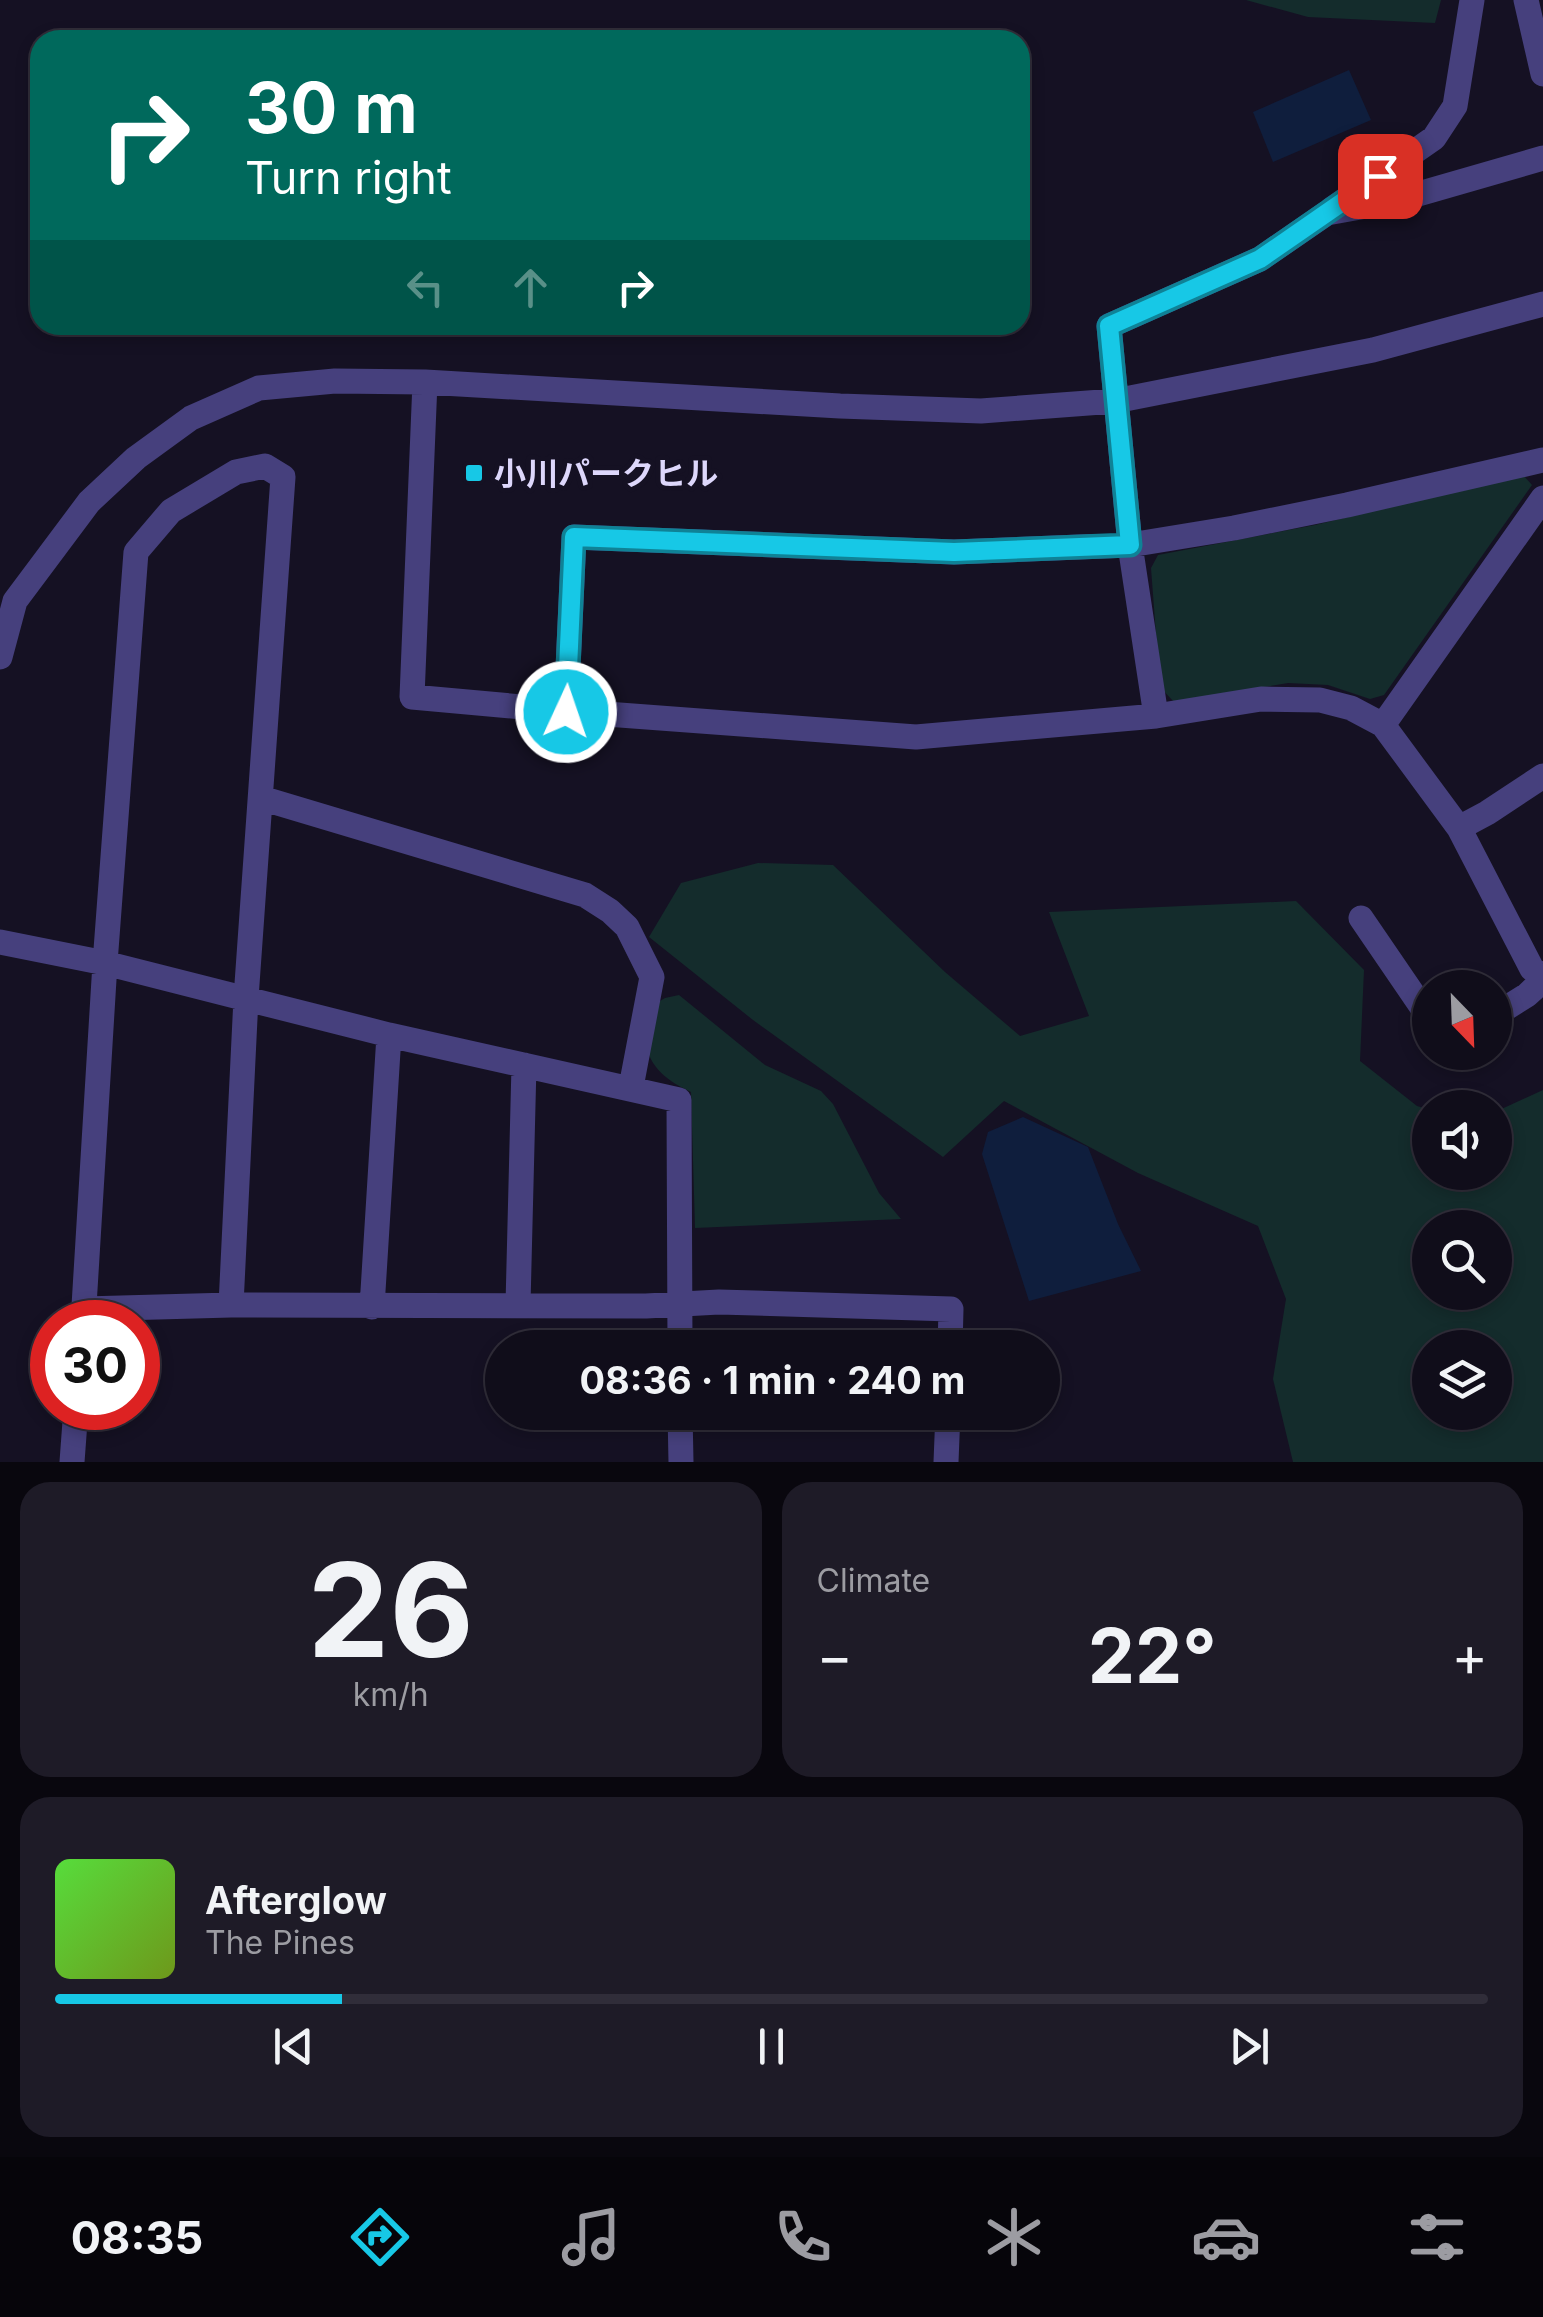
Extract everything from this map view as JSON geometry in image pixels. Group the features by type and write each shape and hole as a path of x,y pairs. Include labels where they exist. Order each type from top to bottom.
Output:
{"street":[{"path":"1156,716 1130,545 1109,326 1260,259 1434,138 1455,106 1472,0"},
{"path":"1526,0 1543,74"},
{"path":"1327,213 1394,201 1543,158"},
{"path":"0,657 7,601 89,502 136,458 191,418 259,388 335,381 425,382 980,411 1115,402 1373,350 1543,304"},
{"path":"425,382 412,697 916,737 1156,716 1261,699 1320,700 1350,708 1384,725 1459,828 1532,969 1543,978 1512,1004"},
{"path":"566,712 574,537 954,552 1130,545 1347,505 1543,460"},
{"path":"84,1300 136,552 171,511 236,472 265,466 283,478 246,998 232,1306"},
{"path":"1384,725 1543,498"},
{"path":"1459,828 1543,776"},
{"path":"261,798 585,896 610,911 627,927 652,977 631,1088"},
{"path":"1361,918 1412,992"},
{"path":"0,942 106,963 389,1036 679,1100 680,1330"},
{"path":"372,1307 389,1036"},
{"path":"518,1304 524,1065"},
{"path":"160,1311 232,1306 719,1302 950,1309 950,1330"},
{"path":"72,1462 74,1430"},
{"path":"680,1430 680,1462"},
{"path":"946,1462 947,1430"}],"green space":[{"path":"1246,0 1441,0 1435,23 1308,17"},
{"path":"1523,475 1532,485 1384,695 1370,699 1328,685 1288,683 1174,702 1160,687 1151,568 1158,555 1315,525"},
{"path":"758,863 833,865 945,972 1020,1036 1089,1016 1049,912 1296,901 1364,970 1360,1061 1412,1102 1412,1190 1512,1190 1512,1104 1543,1090 1543,1462 1293,1462 1273,1379 1286,1299 1258,1226 1138,1173 1004,1101 943,1157 753,1020 649,937 681,883"},
{"path":"679,995 765,1065 821,1091 833,1104 879,1193 901,1219 695,1228 691,1092 660,1071 647,1047 655,1004"}],"water":[{"path":"1349,70 1371,120 1273,162 1253,112"},
{"path":"1023,1117 1088,1147 1141,1271 1029,1301 982,1154 988,1132"}],"place":[{"name":"小川パークヒル","path":"474,473"}],"route":[{"path":"566,712 574,537 954,552 1130,545 1109,326 1260,259 1380,176"}]}
